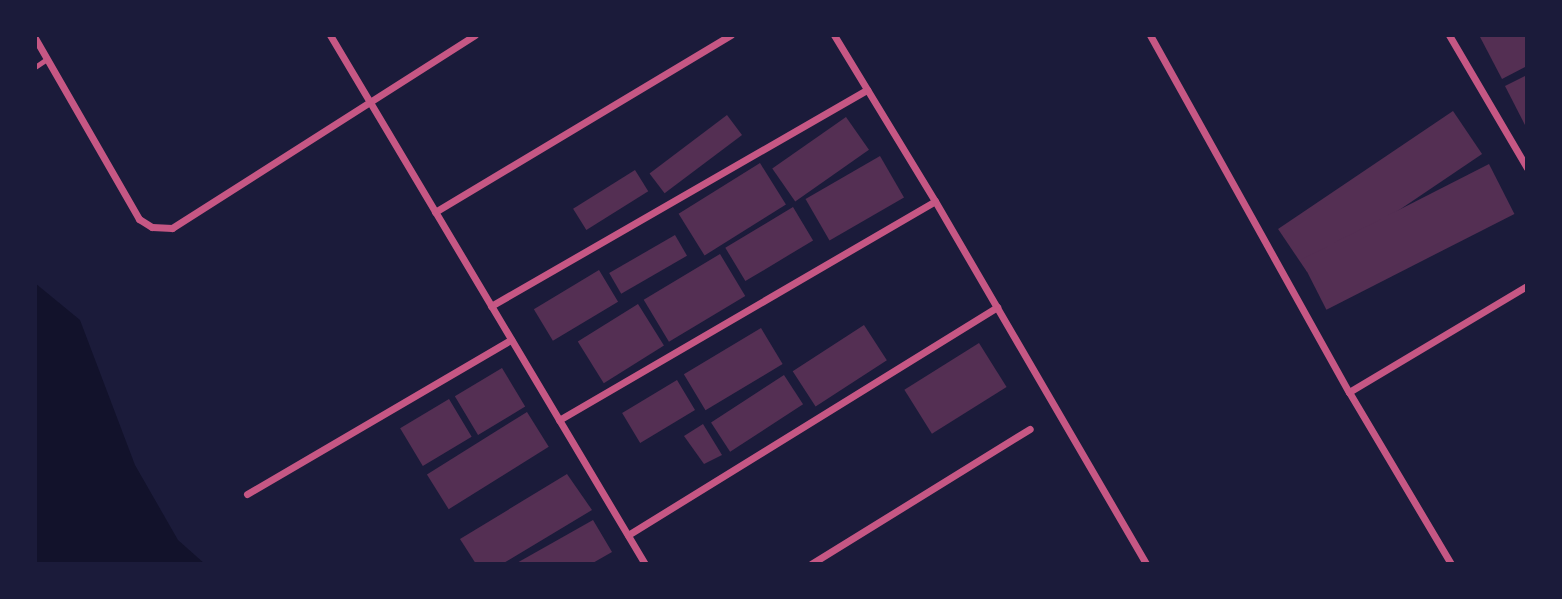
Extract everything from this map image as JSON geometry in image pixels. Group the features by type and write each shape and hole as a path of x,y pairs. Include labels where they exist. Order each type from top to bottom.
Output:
{"street":[{"path":"330,35 645,564"},
{"path":"35,38 139,219 152,227 172,228 475,35"},
{"path":"435,212 731,35"},
{"path":"834,35 935,201 1146,564"},
{"path":"1150,35 1349,393 1451,564"},
{"path":"1449,35 1527,168"},
{"path":"491,306 867,90"},
{"path":"559,421 935,201"},
{"path":"1349,393 1527,286"},
{"path":"628,535 997,307"},
{"path":"247,495 511,340"},
{"path":"811,564 1030,429"}],"lane":[{"path":"35,67 47,59"}],"shaded area":[{"path":"35,283 80,320 135,465 178,540 205,564 35,564"}],"building":[{"path":"1479,35 1527,35 1527,66 1502,79"},
{"path":"1527,75 1527,129 1505,86"},
{"path":"1453,111 1482,154 1307,272 1278,229"},
{"path":"727,115 742,135 665,193 650,173"},
{"path":"846,117 869,150 795,201 772,169"},
{"path":"880,156 904,198 830,241 806,199"},
{"path":"760,163 786,205 705,255 679,214"},
{"path":"1489,164 1514,214 1326,310 1301,260"},
{"path":"635,170 648,191 586,230 573,209"},
{"path":"793,207 813,240 745,281 725,248"},
{"path":"675,235 687,256 621,294 609,273"},
{"path":"720,254 745,296 669,342 644,300"},
{"path":"599,270 618,302 553,341 534,309"},
{"path":"638,304 664,346 604,383 578,342"},
{"path":"864,325 887,360 816,407 793,371"},
{"path":"761,328 783,364 705,410 684,374"},
{"path":"979,343 1007,387 932,434 904,390"},
{"path":"502,368 525,407 478,435 455,396"},
{"path":"784,375 803,404 730,452 711,422"},
{"path":"677,380 695,410 640,443 622,413"},
{"path":"449,399 472,437 423,466 400,428"},
{"path":"527,412 549,447 449,509 427,475"},
{"path":"703,424 722,455 704,464 684,436"},
{"path":"567,474 592,510 502,564 476,564 460,539"},
{"path":"593,520 612,552 591,564 515,564"}]}
